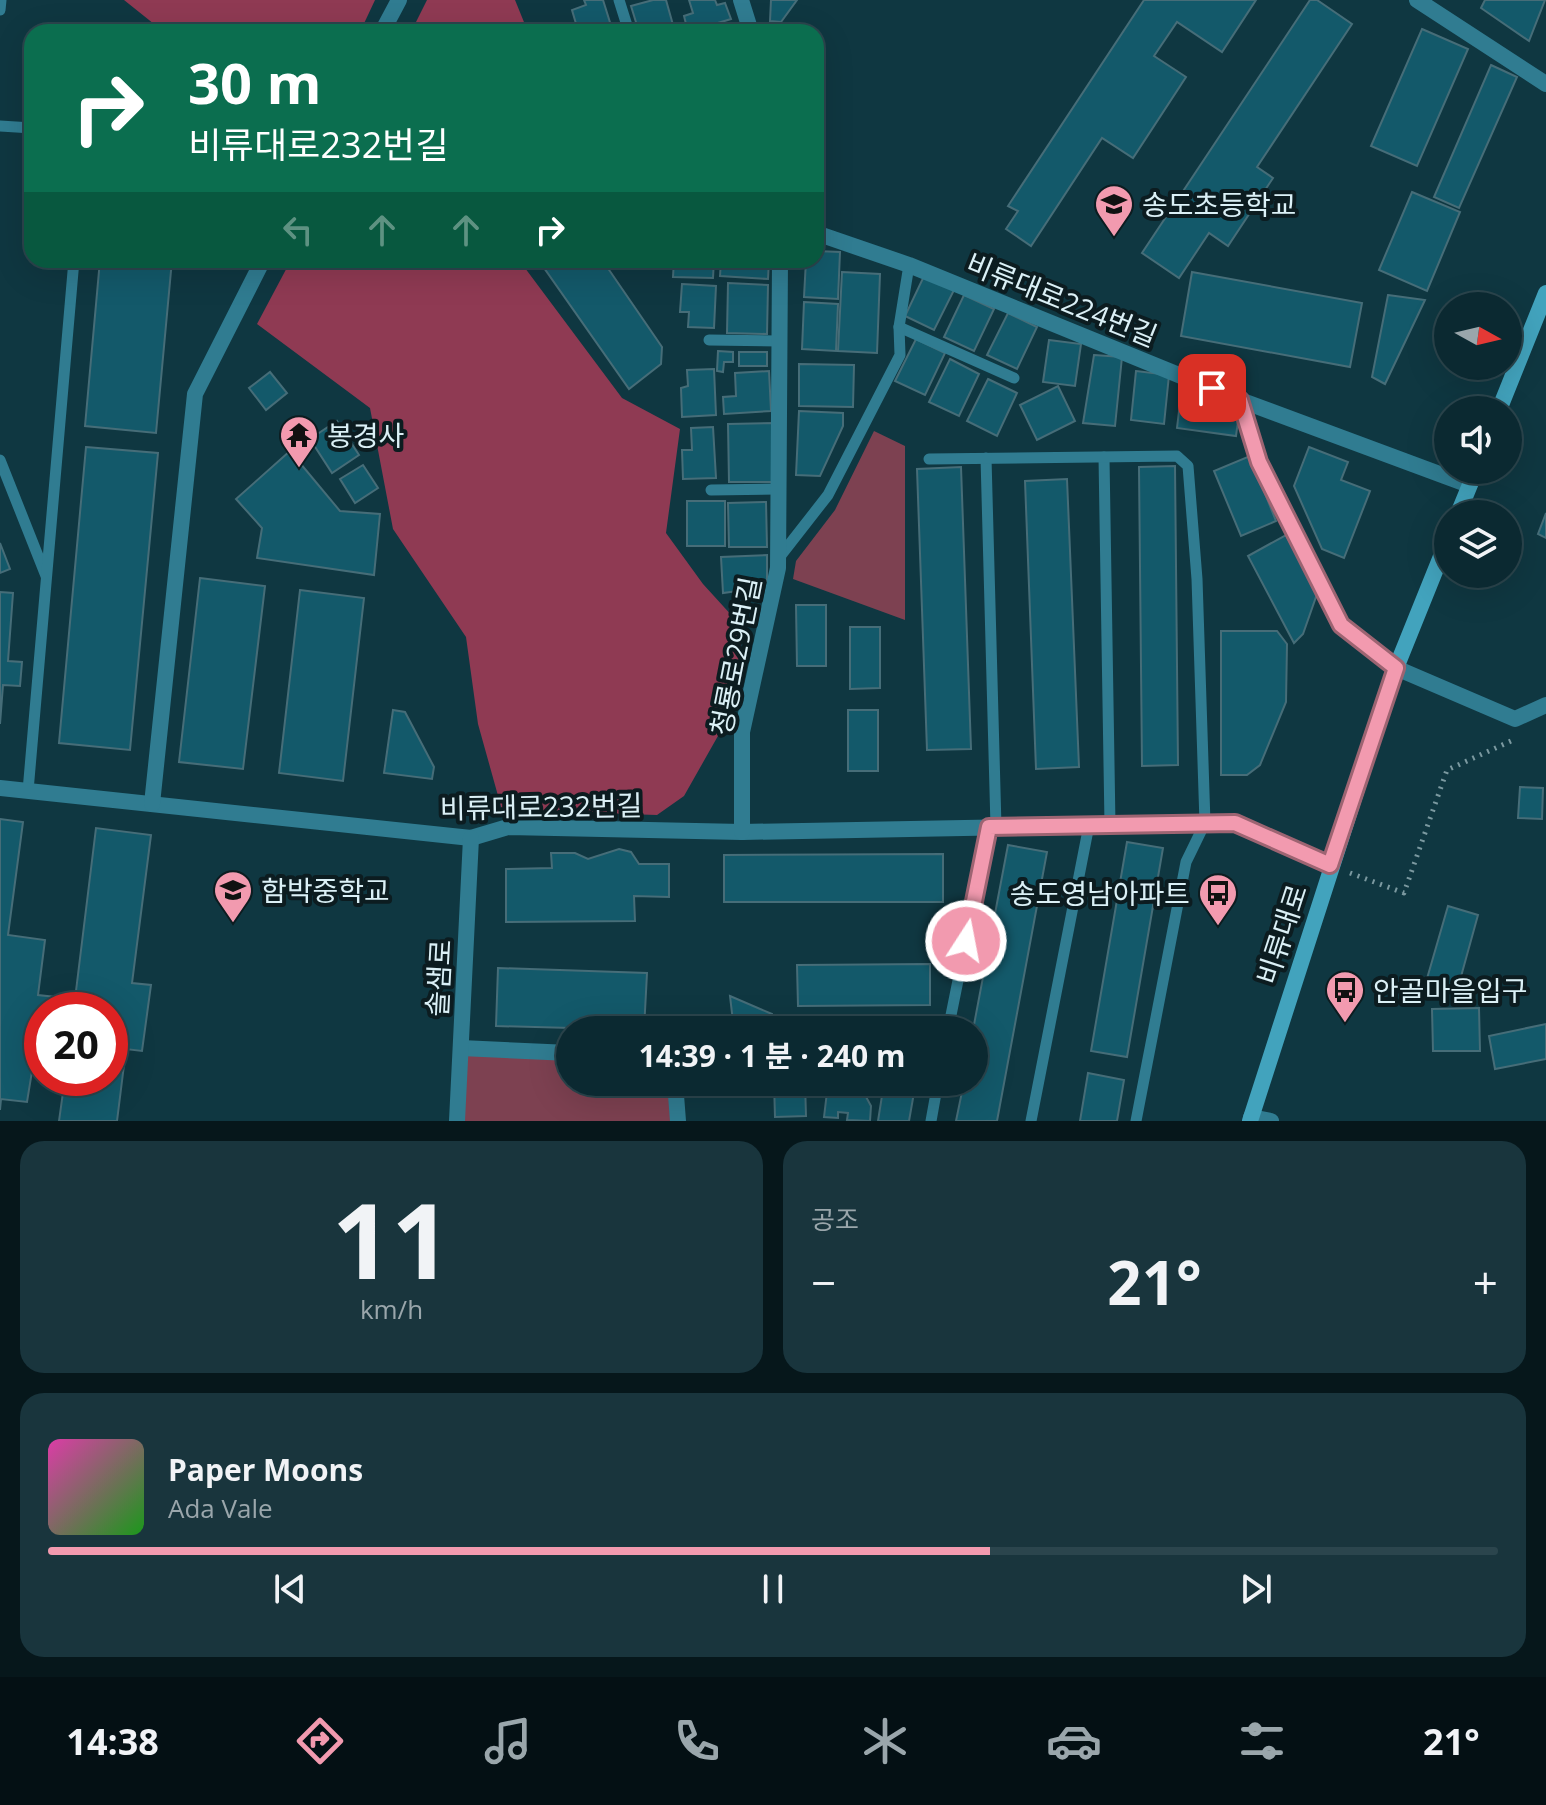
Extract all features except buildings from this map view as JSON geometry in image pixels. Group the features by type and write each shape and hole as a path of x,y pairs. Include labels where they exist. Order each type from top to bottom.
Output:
{"main road":[{"path":"1505,396 1546,293"},
{"name":"비류대로","path":"1250,1119 1396,668 1434,574"}],"street":[{"path":"386,24 399,0"},
{"path":"741,0 748,24"},
{"path":"1417,0 1546,84"},
{"name":"비류대로224번길","path":"824,236 909,265 1240,400 1434,465"},
{"path":"152,804 195,394 259,268"},
{"name":"청룡로29번길","path":"742,832 742,732 778,559 780,268"},
{"path":"1396,668 1515,719 1546,705"},
{"name":"비류대로232번길","path":"0,788 471,838 508,827 742,832 1235,823 1330,865"},
{"name":"솔샘로","path":"457,1121 471,838"},
{"path":"461,1048 556,1052"},
{"path":"676,1096 678,1121"},
{"path":"1250,1119 1271,1121"}],"lane":[{"path":"0,10 1,0"},
{"path":"619,0 626,24"},
{"path":"0,126 24,128"},
{"path":"778,559 828,495 900,355 899,327 909,265"},
{"path":"28,791 73,268"},
{"path":"899,327 1014,378"},
{"path":"709,340 780,341"},
{"path":"1240,400 1259,462 1341,625 1396,668"},
{"path":"929,459 1177,456 1188,466 1197,579 1205,823 1186,862 1136,1121"},
{"path":"1104,457 1110,825"},
{"path":"951,1016 993,827 986,458"},
{"path":"0,460 48,580"},
{"path":"711,490 778,489"},
{"path":"1031,1121 1089,825"},
{"path":"931,1121 935,1096"}],"path":[{"path":"1330,865 1404,893 1447,770 1515,739"}],"shaded area":[{"path":"124,0 375,0 364,24 154,24"},
{"path":"427,0 515,0 525,24 415,24"},
{"path":"287,268 525,268 622,398 680,429 666,533 703,584 744,629 727,720 684,796 657,815 502,810 478,724 466,637 393,529 370,408 257,324"},
{"path":"874,431 905,446 905,620 793,579 796,561 835,510"},
{"path":"461,1048 556,1052 556,1096 676,1096 678,1121 457,1121"}],"place":[{"name":"송도초등학교","path":"1114,238"},
{"name":"봉경사","path":"299,469"},
{"name":"함박중학교","path":"233,924"},
{"name":"송도영남아파트","path":"1218,927"},
{"name":"안골마을입구","path":"1345,1024"}],"route":[{"path":"966,941 989,827 1235,823 1330,865 1396,668 1341,625 1259,462 1240,400 1212,388"}]}
